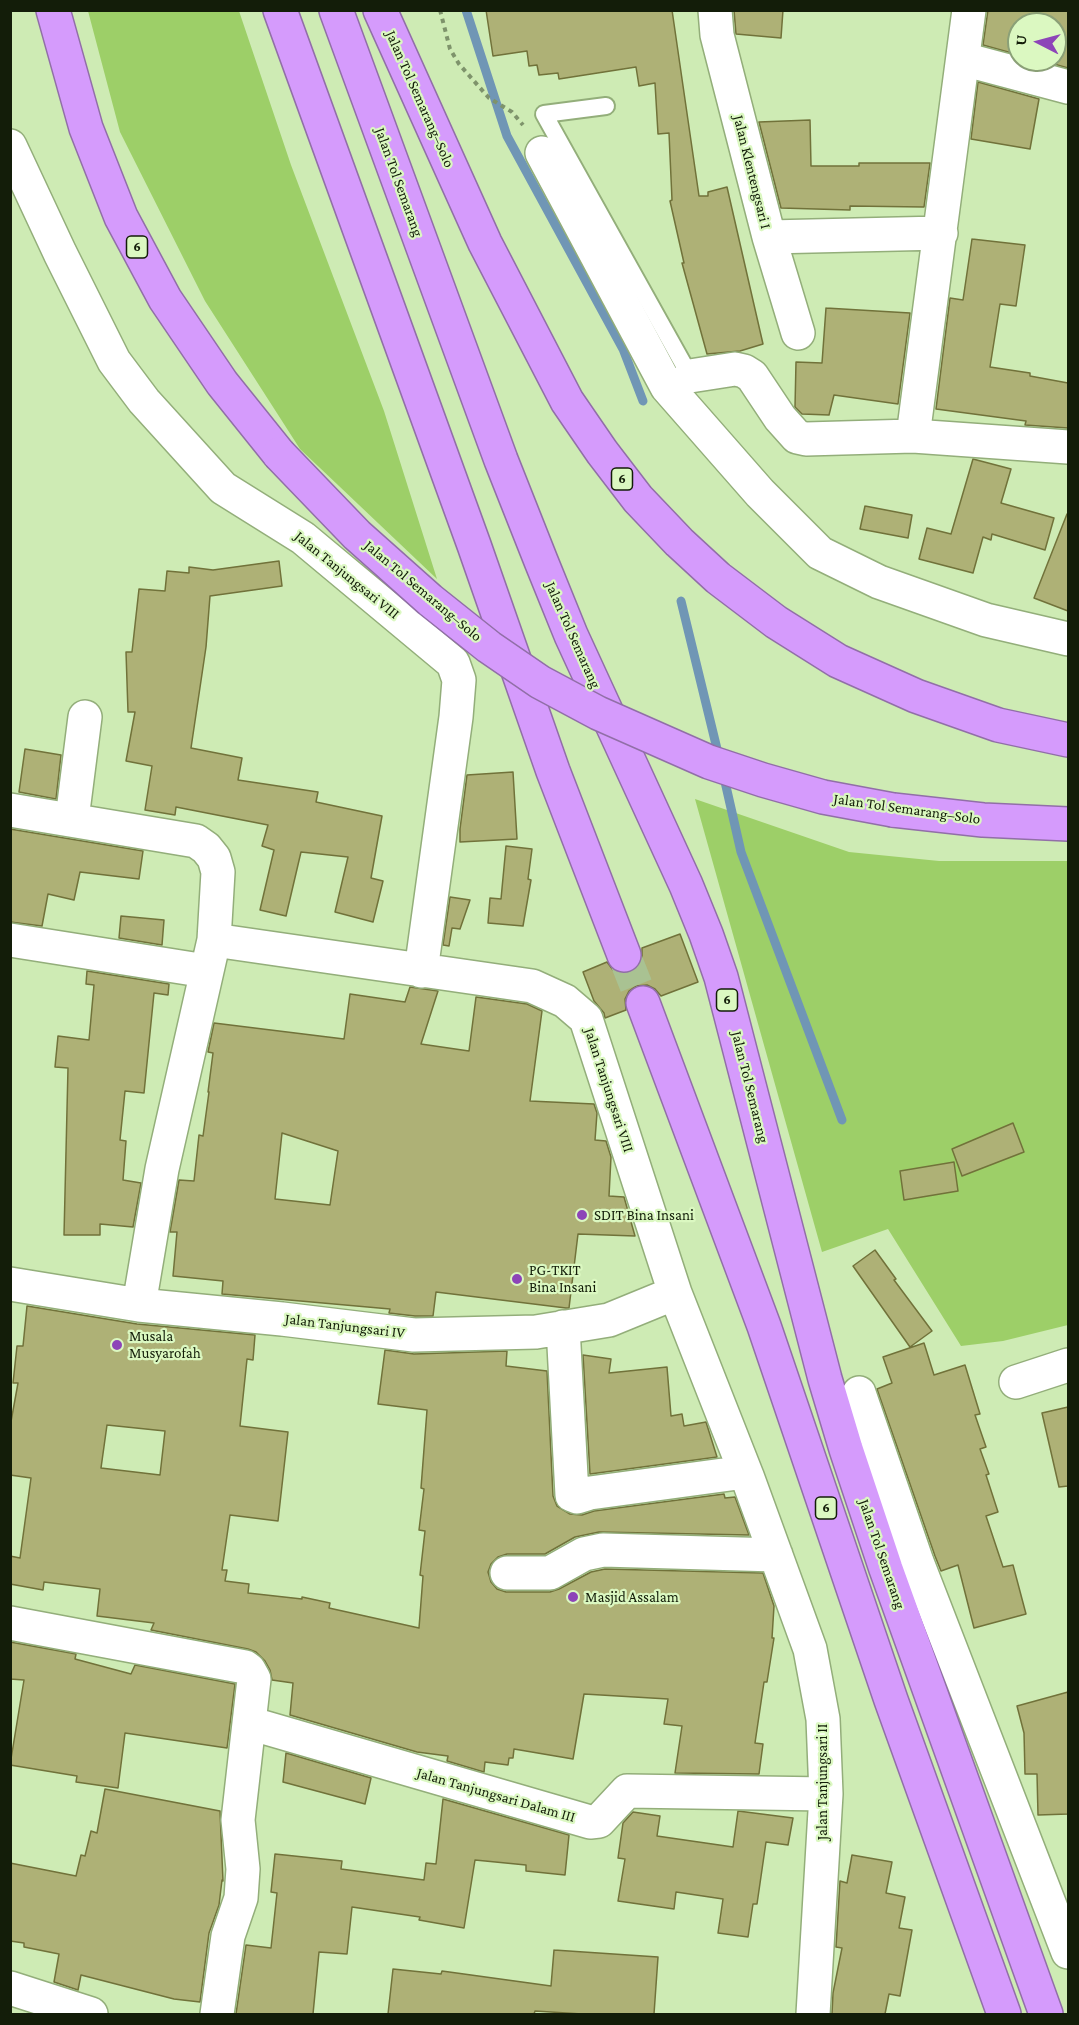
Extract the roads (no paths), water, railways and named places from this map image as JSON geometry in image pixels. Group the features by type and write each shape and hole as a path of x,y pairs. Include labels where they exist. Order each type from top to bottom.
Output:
{"highway":[{"name":"Jalan Tol Semarang–Solo","path":"53,10 86,128 121,217 171,308 222,383 279,454 357,535 430,600 489,647 540,682 598,713 709,762 763,780 823,796 893,810 983,820 1068,824"},
{"path":"280,10 474,545 553,771 624,955"},
{"name":"Jalan Tol Semarang","path":"336,10 501,460 541,561 706,934 721,978 825,1378 846,1449 886,1569 1046,2014"},
{"name":"Jalan Tol Semarang–Solo","path":"380,10 485,243 567,401 638,499 718,578 776,622 838,661 916,696 998,725 1068,740"},
{"name":"6","path":"643,1004 764,1326 891,1700 1004,2014"}],"street":[{"name":"Jalan Klentengsari I","path":"715,10 717,34 769,237 940,233"},
{"path":"914,436 969,10"},
{"path":"963,59 1068,87"},
{"name":"Jalan Tanjungsari VIII","path":"10,146 114,361 144,400 223,488 303,538 453,663 459,680 456,717 421,971"},
{"path":"542,153 667,387 760,493 820,553 879,582 975,616 1068,639"},
{"path":"769,237 798,333"},
{"path":"690,376 735,369 744,371 752,376 780,418 797,437 806,439 914,436 1068,447"},
{"path":"72,819 86,717"},
{"path":"10,810 196,841 214,858 218,872 214,940 162,1169 139,1305"},
{"path":"10,940 206,972"},
{"name":"Jalan Tanjungsari VIII","path":"214,940 532,986 565,1000 586,1019 675,1293"},
{"name":"Jalan Tanjungsari IV","path":"10,1284 139,1305 271,1317 414,1335 536,1332 609,1320 675,1293"},
{"name":"Jalan Tanjungsari II","path":"675,1293 745,1472 810,1649 817,1685 823,1719 826,1794 813,2014"},
{"path":"563,1327 571,1491 574,1497 745,1472"},
{"path":"1016,1382 1068,1365"},
{"path":"859,1393 917,1562 1068,1952"},
{"path":"507,1574 550,1573 584,1554 603,1550 776,1556"},
{"path":"10,1623 244,1667 249,1670 254,1679 238,1820 243,1869 242,1898 228,1936 217,2014"},
{"name":"Jalan Tanjungsari Dalam III","path":"249,1723 590,1822 599,1821 627,1791 826,1794"},
{"path":"10,1988 91,2014"}],"lane":[{"path":"606,106 544,114 690,376"}],"waterway":[{"path":"466,10 507,136 623,349 643,401"},
{"path":"681,601 719,757"},
{"path":"723,773 741,852 842,1120"}],"tunnel":[{"path":"624,955 643,1003"}],"place":[{"name":"SDIT Bina Insani","path":"582,1215"},
{"name":"PG-TKIT Bina Insani","path":"517,1279"},
{"name":"Musala Musyarofah","path":"117,1345"},
{"name":"Masjid Assalam","path":"573,1597"}]}
